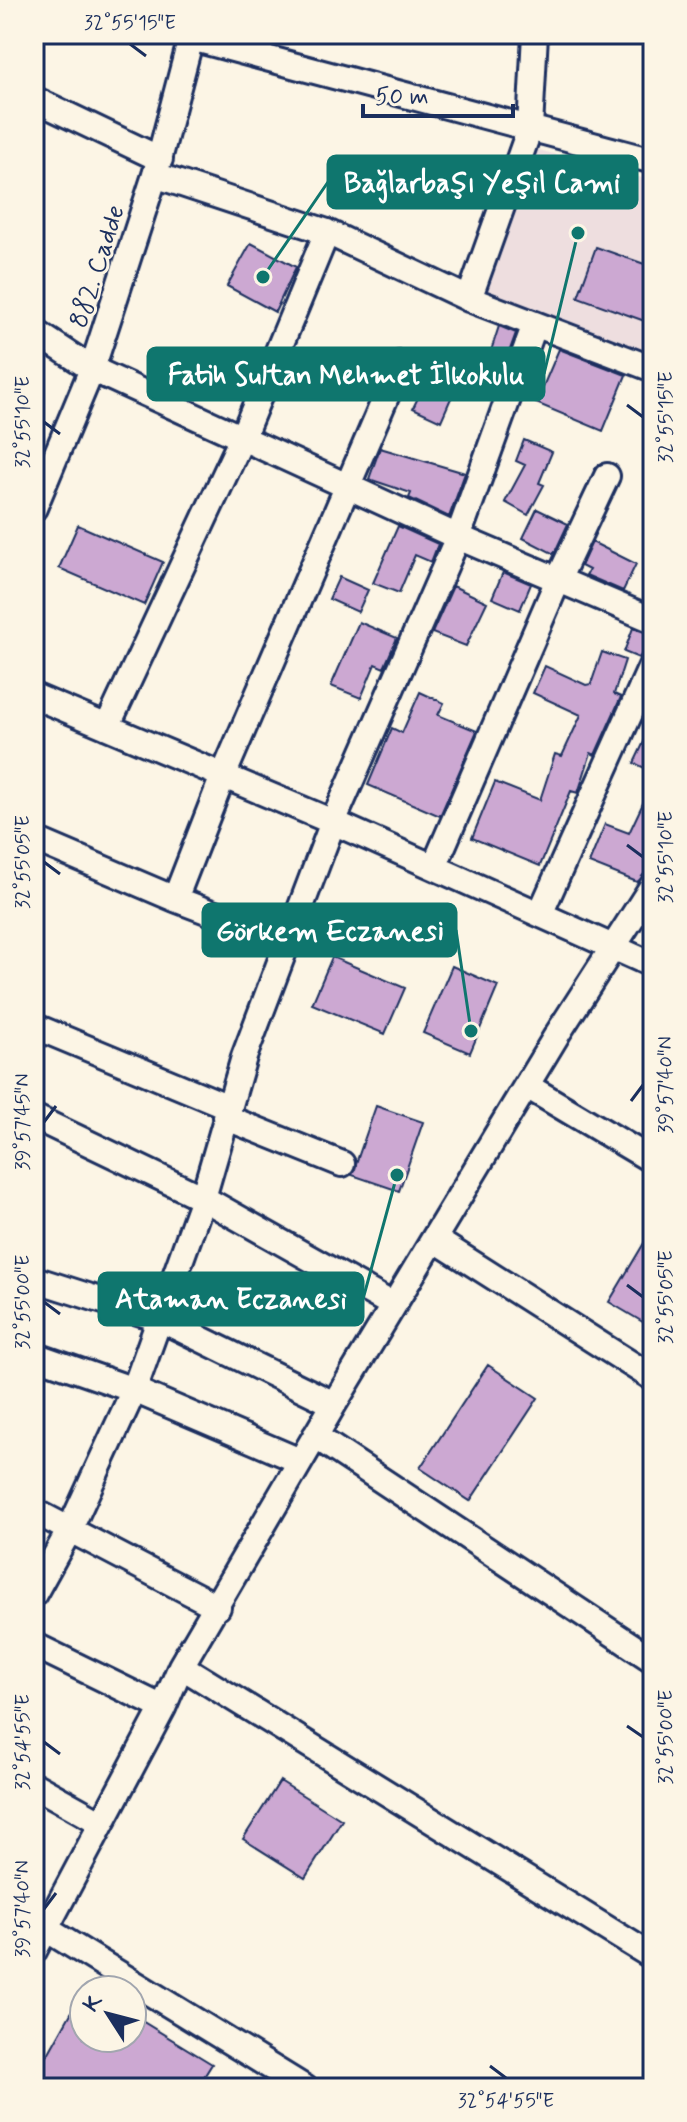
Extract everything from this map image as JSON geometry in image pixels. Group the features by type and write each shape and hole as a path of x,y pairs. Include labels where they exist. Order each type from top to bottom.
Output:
{"street":[{"path":"469,299 530,128 535,34"},
{"path":"191,36 653,161"},
{"name":"882. Cadde","path":"34,508 92,369 158,167 191,36"},
{"path":"34,99 158,167 327,232 469,299 653,369"},
{"path":"107,727 242,438 327,232"},
{"path":"34,1594 69,1531 134,1390 203,1198 227,1112 333,822 458,537 535,324"},
{"path":"34,331 92,369 458,537 653,620"},
{"path":"175,899 223,776 400,364"},
{"path":"434,867 558,580 607,476"},
{"path":"540,914 653,662"},
{"path":"34,696 333,822 653,965"},
{"path":"34,839 175,899 288,942"},
{"path":"34,1951 163,1708 181,1666 300,1461 527,1086 653,885"},
{"path":"34,1026 342,1164"},
{"path":"527,1086 653,1161"},
{"path":"34,1117 203,1198 393,1305"},
{"path":"434,1239 653,1378"},
{"path":"34,1279 160,1319 334,1404"},
{"path":"34,1355 134,1390 300,1461"},
{"path":"315,1436 653,1660"},
{"path":"34,1511 218,1607"},
{"path":"34,1645 163,1708"},
{"path":"181,1666 653,1957"},
{"path":"34,1785 102,1823"},
{"path":"46,1929 305,2088"}],"shaded area":[{"path":"539,150 653,181 653,357 493,296 485,286 530,158"}],"building":[{"path":"251,243 296,267 275,312 227,286"},
{"path":"596,247 653,267 653,324 578,297"},
{"path":"499,326 516,333 495,391 480,385"},
{"path":"559,349 626,375 603,431 536,403"},
{"path":"428,377 455,389 441,421 413,408"},
{"path":"524,440 552,452 539,483 544,485 528,515 505,502 525,465 516,461"},
{"path":"380,448 465,473 449,517 409,498 411,493 369,479"},
{"path":"537,509 568,524 554,554 523,538"},
{"path":"78,525 163,562 144,605 59,568"},
{"path":"398,526 438,544 431,562 415,555 399,593 373,583"},
{"path":"592,542 636,564 623,591 586,575 589,570 581,566"},
{"path":"503,572 531,584 520,610 492,598"},
{"path":"339,577 368,590 358,612 329,599"},
{"path":"453,586 487,602 466,646 432,633"},
{"path":"359,622 397,638 384,668 375,664 361,698 331,686"},
{"path":"633,628 653,635 651,647 639,658 624,652"},
{"path":"602,652 625,660 614,694 621,697 595,755 591,753 578,793 571,791 540,866 472,838 495,782 540,800 555,754 562,756 581,715 533,693 545,666 586,685 591,684"},
{"path":"420,692 444,703 438,715 477,731 440,816 368,785 392,728 402,733"},
{"path":"653,723 653,772 634,763"},
{"path":"653,782 651,871 637,882 589,863 605,824 629,833"},
{"path":"332,957 405,988 385,1034 312,1004"},
{"path":"452,966 498,986 470,1053 423,1033"},
{"path":"376,1106 423,1122 399,1191 352,1175"},
{"path":"653,1228 653,1328 609,1302"},
{"path":"488,1365 538,1398 470,1501 420,1468"},
{"path":"280,1781 342,1820 305,1878 243,1839"},
{"path":"68,2018 68,2054 148,2054 148,2025 212,2064 197,2088 34,2088 34,2079"}],"place":[{"name":"Fatih Sultan Mehmet İlkokulu","path":"578,233"},
{"name":"Bağlarbaşı Yeşil Cami","path":"263,277"},
{"name":"Görkem Eczanesi","path":"471,1031"},
{"name":"Ataman Eczanesi","path":"397,1175"}]}
